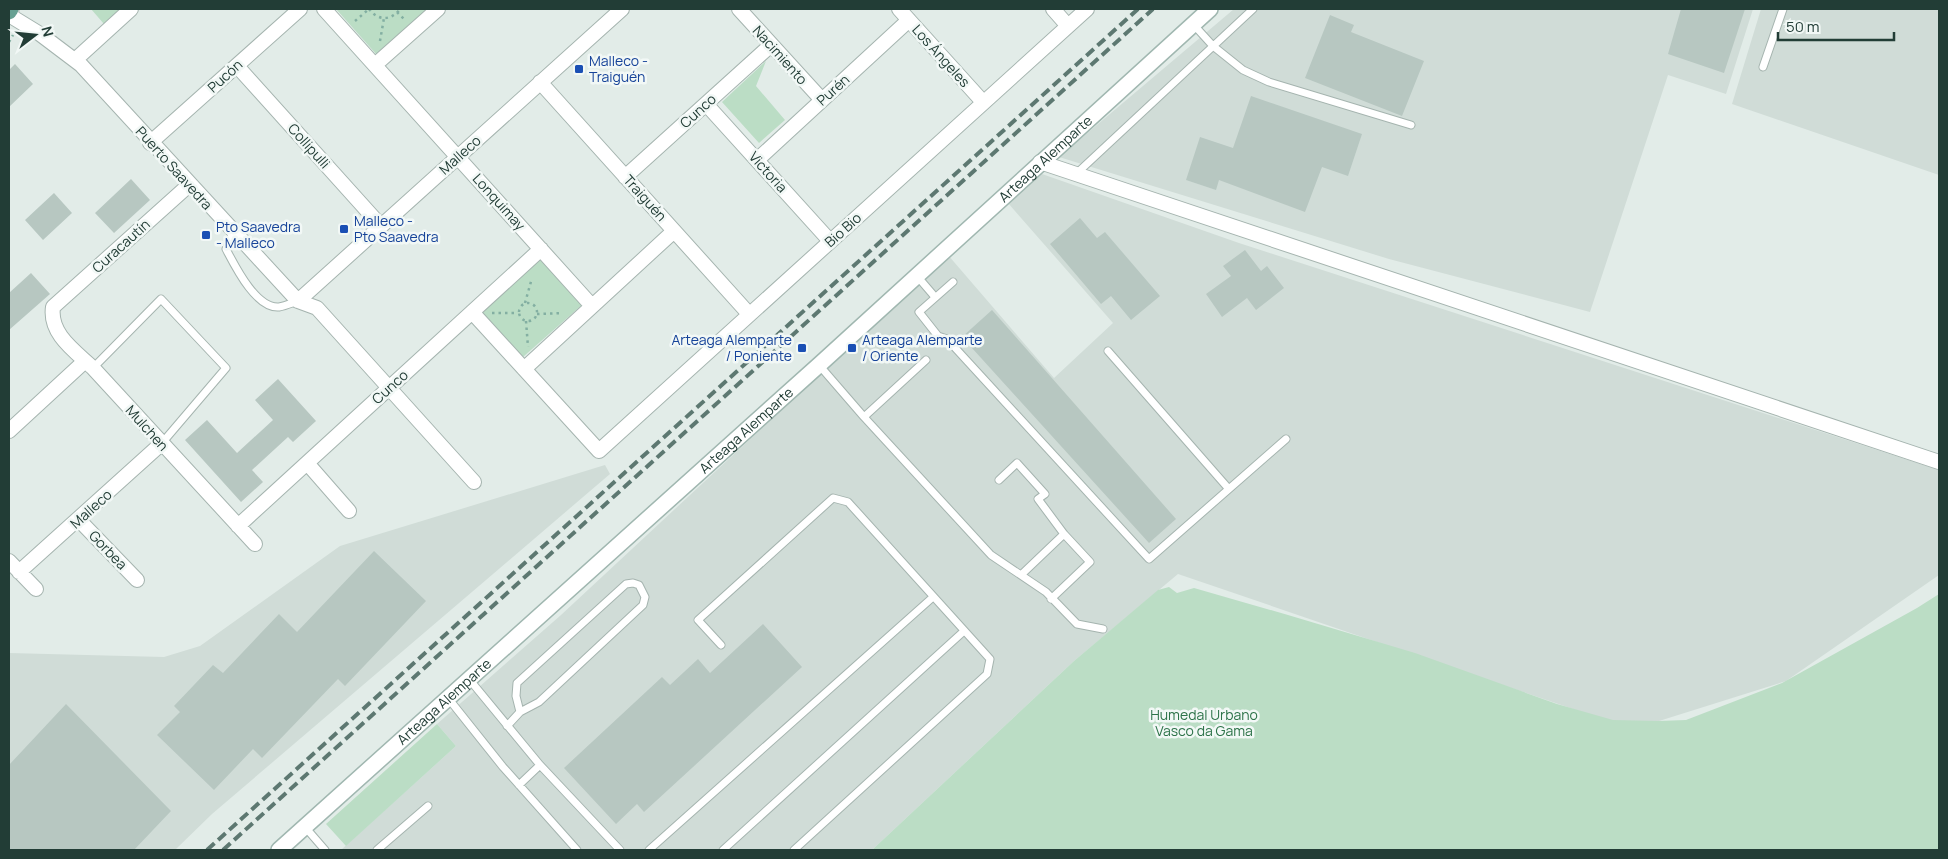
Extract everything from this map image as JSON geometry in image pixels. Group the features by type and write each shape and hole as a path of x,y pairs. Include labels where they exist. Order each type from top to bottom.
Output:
{"main road":[{"path":"9,14 11,9"},
{"name":"Arteaga Alemparte","path":"279,850 819,365 1210,9"}],"street":[{"path":"75,60 131,9"},
{"name":"Pucón","path":"150,143 300,9"},
{"name":"Lonquimay","path":"324,9 592,306"},
{"path":"375,65 438,9"},
{"name":"Nacimiento","path":"739,9 822,100"},
{"name":"Los Ángeles","path":"899,9 984,102"},
{"path":"1053,9 1068,26"},
{"name":"Bio Bio","path":"526,367 599,451 1087,9"},
{"name":"Malleco","path":"298,301 618,10"},
{"name":"Puerto Saavedra","path":"9,14 75,60 233,233 298,301 317,308 474,482"},
{"name":"Purén","path":"757,160 910,20"},
{"name":"Cunco","path":"625,177 771,45"},
{"name":"Collipulli","path":"236,66 381,226"},
{"name":"Traiguén","path":"540,82 749,314"},
{"name":"Victoria","path":"706,104 830,241"},
{"path":"1040,162 1939,462"},
{"name":"Curacautín","path":"53,306 189,185"},
{"path":"472,312 526,367 674,231"},
{"name":"Cunco","path":"238,526 541,249"},
{"name":"Mulchen","path":"53,306 52,317 58,333 255,544"},
{"path":"9,431 89,365"},
{"name":"Malleco","path":"19,572 79,520 161,444"},
{"path":"307,463 349,511"},
{"name":"Gorbea","path":"79,520 137,580"},
{"path":"9,561 36,589"}],"lane":[{"path":"1076,174 1253,9"},
{"path":"1763,66 1783,9"},
{"path":"1193,24 1213,46 1243,70 1269,82 1411,125"},
{"path":"233,233 226,249 238,272 264,304 278,308 298,301"},
{"path":"916,275 935,297"},
{"path":"953,282 920,312 938,336 947,339 1149,559 1286,439"},
{"path":"89,365 161,299 226,368 161,444"},
{"path":"1108,351 1228,488"},
{"path":"864,417 926,360"},
{"path":"819,365 864,417 991,555 1046,592 1077,624 1103,629"},
{"path":"999,480 1017,463 1045,494 1038,499 1064,534 1090,562 1051,599"},
{"path":"721,645 698,620 832,498 848,502 990,659 987,674 794,850"},
{"path":"1021,575 1064,534"},
{"path":"507,726 520,712 539,702 643,605 645,597 639,585 633,583 626,584 517,683 515,689 520,712"},
{"path":"649,850 933,597"},
{"path":"723,850 964,631"},
{"path":"470,679 540,765 620,850"},
{"path":"448,698 519,785 576,850"},
{"path":"519,785 540,765"},
{"path":"377,850 428,806"},
{"path":"305,827 325,850"}],"path":[{"path":"344,31 369,9 373,14 384,18 395,15 400,9"},
{"path":"528,303 534,305 537,311 536,316 532,320 526,321 521,319 518,313 522,305 528,303"},
{"path":"472,312 518,313"},
{"path":"526,321 526,367"}],"shaded area":[{"path":"1234,9 1753,9 1726,94 1668,75 1590,312 1389,259 1059,157"},
{"path":"1761,9 1939,9 1939,175 1732,104"},
{"path":"1042,174 1239,243 1939,470 1939,575 1786,681 1659,721 1614,723 1178,574 1074,661 872,850 341,850 456,746 437,724 561,615 948,255 1054,378 1113,323 1008,203"},
{"path":"605,465 610,474 212,814 175,850 9,850 9,653 164,657 200,646 340,546"}],"green space":[{"path":"91,9 120,9 104,24"},
{"path":"336,9 428,9 377,55"},
{"path":"766,61 756,86 785,120 759,143 722,102"},
{"path":"538,254 583,304 523,357 479,310"},
{"name":"Humedal Urbano Vasco da Gama","path":"1169,587 1177,593 1194,588 1415,653 1557,704 1613,720 1658,721 1686,720 1782,683 1939,594 1939,850 872,850 1074,661 1158,590"},
{"path":"437,724 456,746 346,846 326,824"}],"building":[{"path":"1681,9 1745,9 1724,73 1668,54"},
{"path":"1330,15 1354,25 1351,32 1424,61 1402,116 1305,78"},
{"path":"15,64 33,84 9,107 9,70"},
{"path":"1251,96 1362,134 1348,176 1322,167 1305,212 1219,180 1216,190 1186,180 1200,137 1233,148"},
{"path":"131,179 150,200 114,233 95,213"},
{"path":"54,193 72,213 43,240 25,220"},
{"path":"1080,218 1097,238 1105,232 1160,296 1131,320 1111,296 1101,304 1050,244"},
{"path":"1245,250 1261,271 1267,266 1284,288 1256,310 1247,298 1222,317 1206,294 1231,276 1223,266"},
{"path":"31,273 50,294 9,330 9,293"},
{"path":"992,310 1176,519 1149,543 962,337"},
{"path":"278,379 316,421 293,442 288,437 252,470 263,482 241,502 185,440 207,420 237,453 273,420 255,400"},
{"path":"374,551 426,601 345,686 338,679 262,758 253,749 214,790 157,735 180,712 174,706 213,665 223,673 279,614 297,632"},
{"path":"763,624 802,667 644,812 637,804 616,824 564,768 662,677 670,685 698,659 710,673"},
{"path":"66,704 171,811 134,850 9,850 9,765"}],"railway":[{"path":"207,850 1138,9"},
{"path":"223,850 1153,9"}],"place":[{"name":"Malleco - Traiguén","path":"579,69"},
{"name":"Malleco - Pto Saavedra","path":"344,229"},
{"name":"Pto Saavedra - Malleco","path":"206,235"},
{"name":"Arteaga Alemparte / Poniente","path":"802,348"},
{"name":"Arteaga Alemparte / Oriente","path":"852,348"}]}
